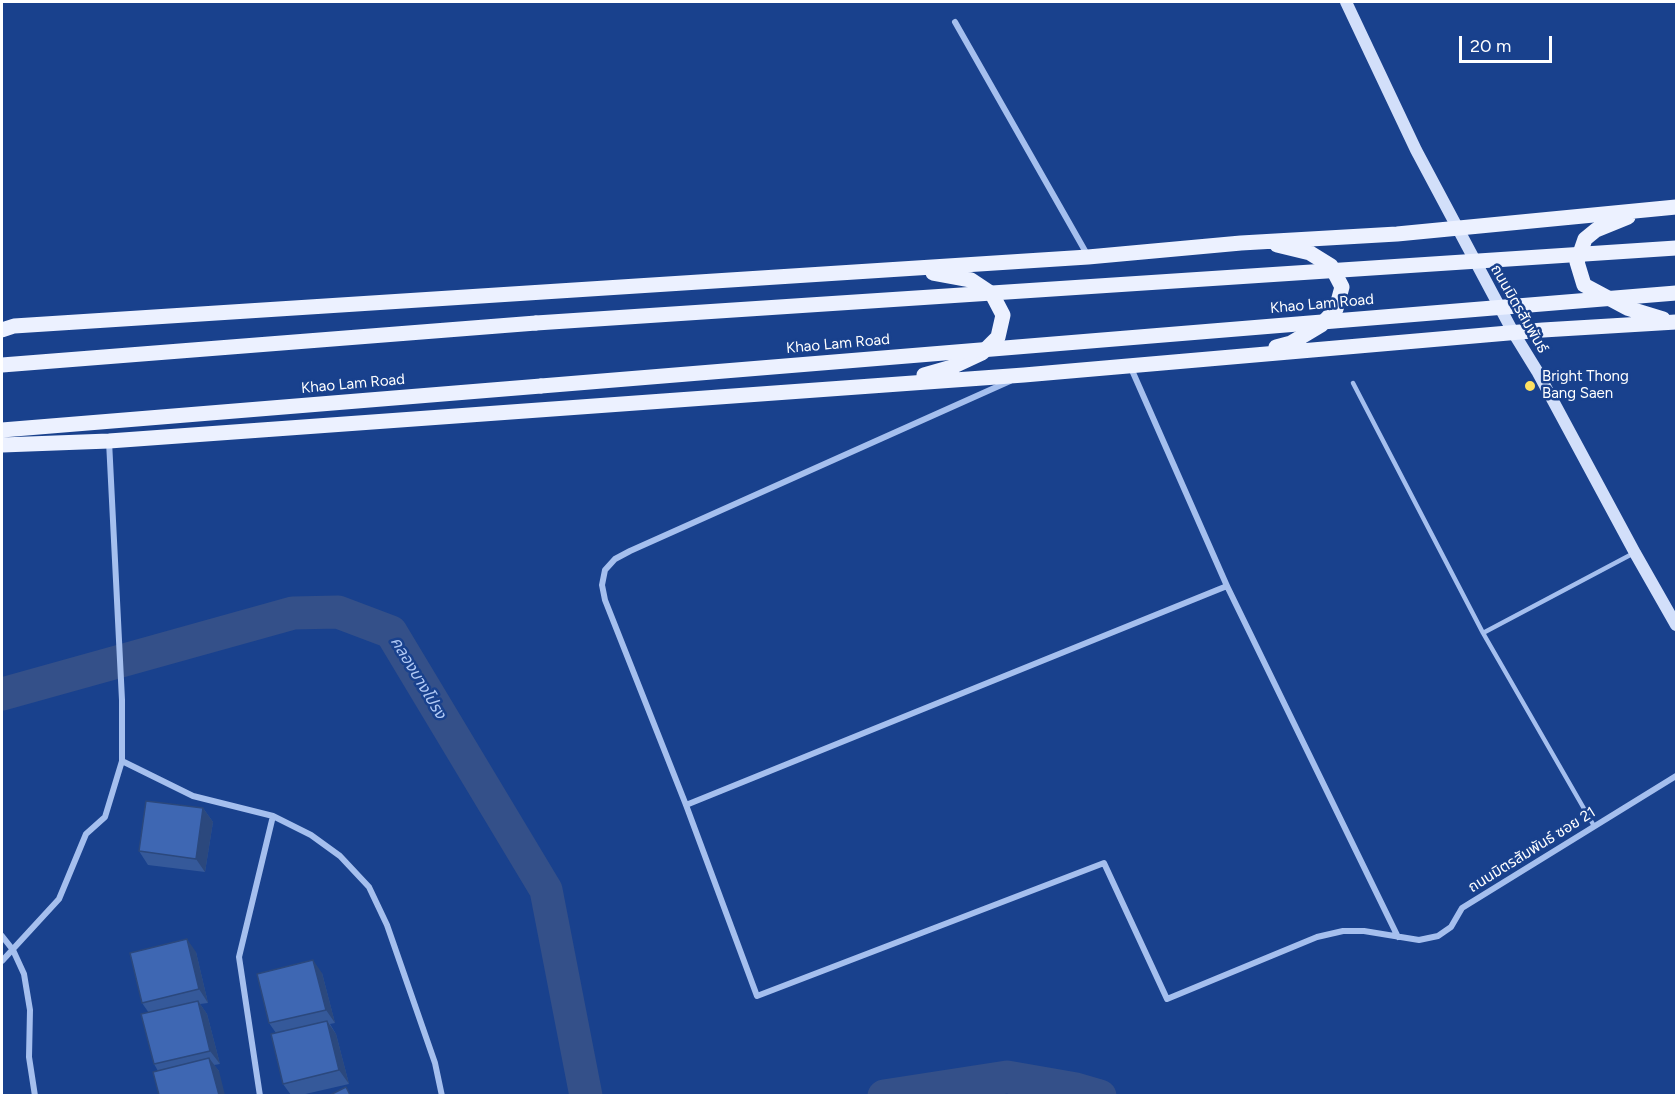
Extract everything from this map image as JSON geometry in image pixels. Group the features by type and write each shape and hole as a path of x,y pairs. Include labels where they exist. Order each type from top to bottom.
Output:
{"main road":[{"path":"2,330 14,326 1088,257 1241,243 1397,234 1677,207"},
{"path":"1657,208 1615,221 1596,230 1585,239 1577,262 1584,285 1627,308 1676,322"},
{"path":"1234,357 1291,343 1321,325 1336,309 1342,287 1331,266 1310,253 1279,245 1241,243"},
{"path":"2,365 536,323 1677,248"},
{"path":"891,269 944,274 971,280 992,294 1003,315 998,337 982,353 952,367 899,383"},
{"name":"Khao Lam Road","path":"2,430 1677,293"},
{"path":"2,445 109,441 1024,375 1512,332 1676,322"}],"street":[{"name":"ถนนมิตรสัมพันธ์","path":"1346,2 1416,150 1512,332 1537,371 1635,553 1677,625"},
{"path":"955,22 1088,257"},
{"path":"1130,365 1227,586 1398,938"},
{"path":"1024,375 630,551 615,559 605,570 602,585 605,600 686,805 1227,586"},
{"path":"2,961 59,899 86,834 105,817 123,761 109,441"},
{"path":"123,761 193,796 273,816 311,835 340,856 369,887 387,924 435,1064 442,1095"},
{"name":"ถนนมิตรสัมพันธ์ ซอย 21","path":"686,805 757,996 1104,862 1167,999 1317,937 1343,931 1364,931 1419,940 1438,936 1451,927 1462,908 1677,776"},
{"path":"260,1095 239,957 273,816"},
{"path":"2,936 13,950 24,974 30,1010 29,1057 35,1095"}],"lane":[{"path":"1353,383 1483,633 1594,826"},
{"path":"1483,633 1635,553"}],"building":[{"path":"146,801 203,808 196,859 139,851"},
{"path":"187,939 199,989 142,1003 130,953"},
{"path":"313,960 326,1010 269,1023 257,974"},
{"path":"198,1001 210,1051 154,1064 141,1014"},
{"path":"327,1021 339,1070 283,1084 271,1034"},
{"path":"209,1058 219,1095 159,1095 153,1072"},
{"path":"346,1087 350,1095 330,1095"}],"waterway":[{"name":"คลองบางโปรง","path":"2,694 293,613 338,612 391,632 546,890 586,1096"},
{"name":"คลองบางโปรง","path":"884,1096 1007,1077 1076,1089 1100,1096"}],"place":[{"name":"Bright Thong Bang Saen","path":"1530,386"}]}
